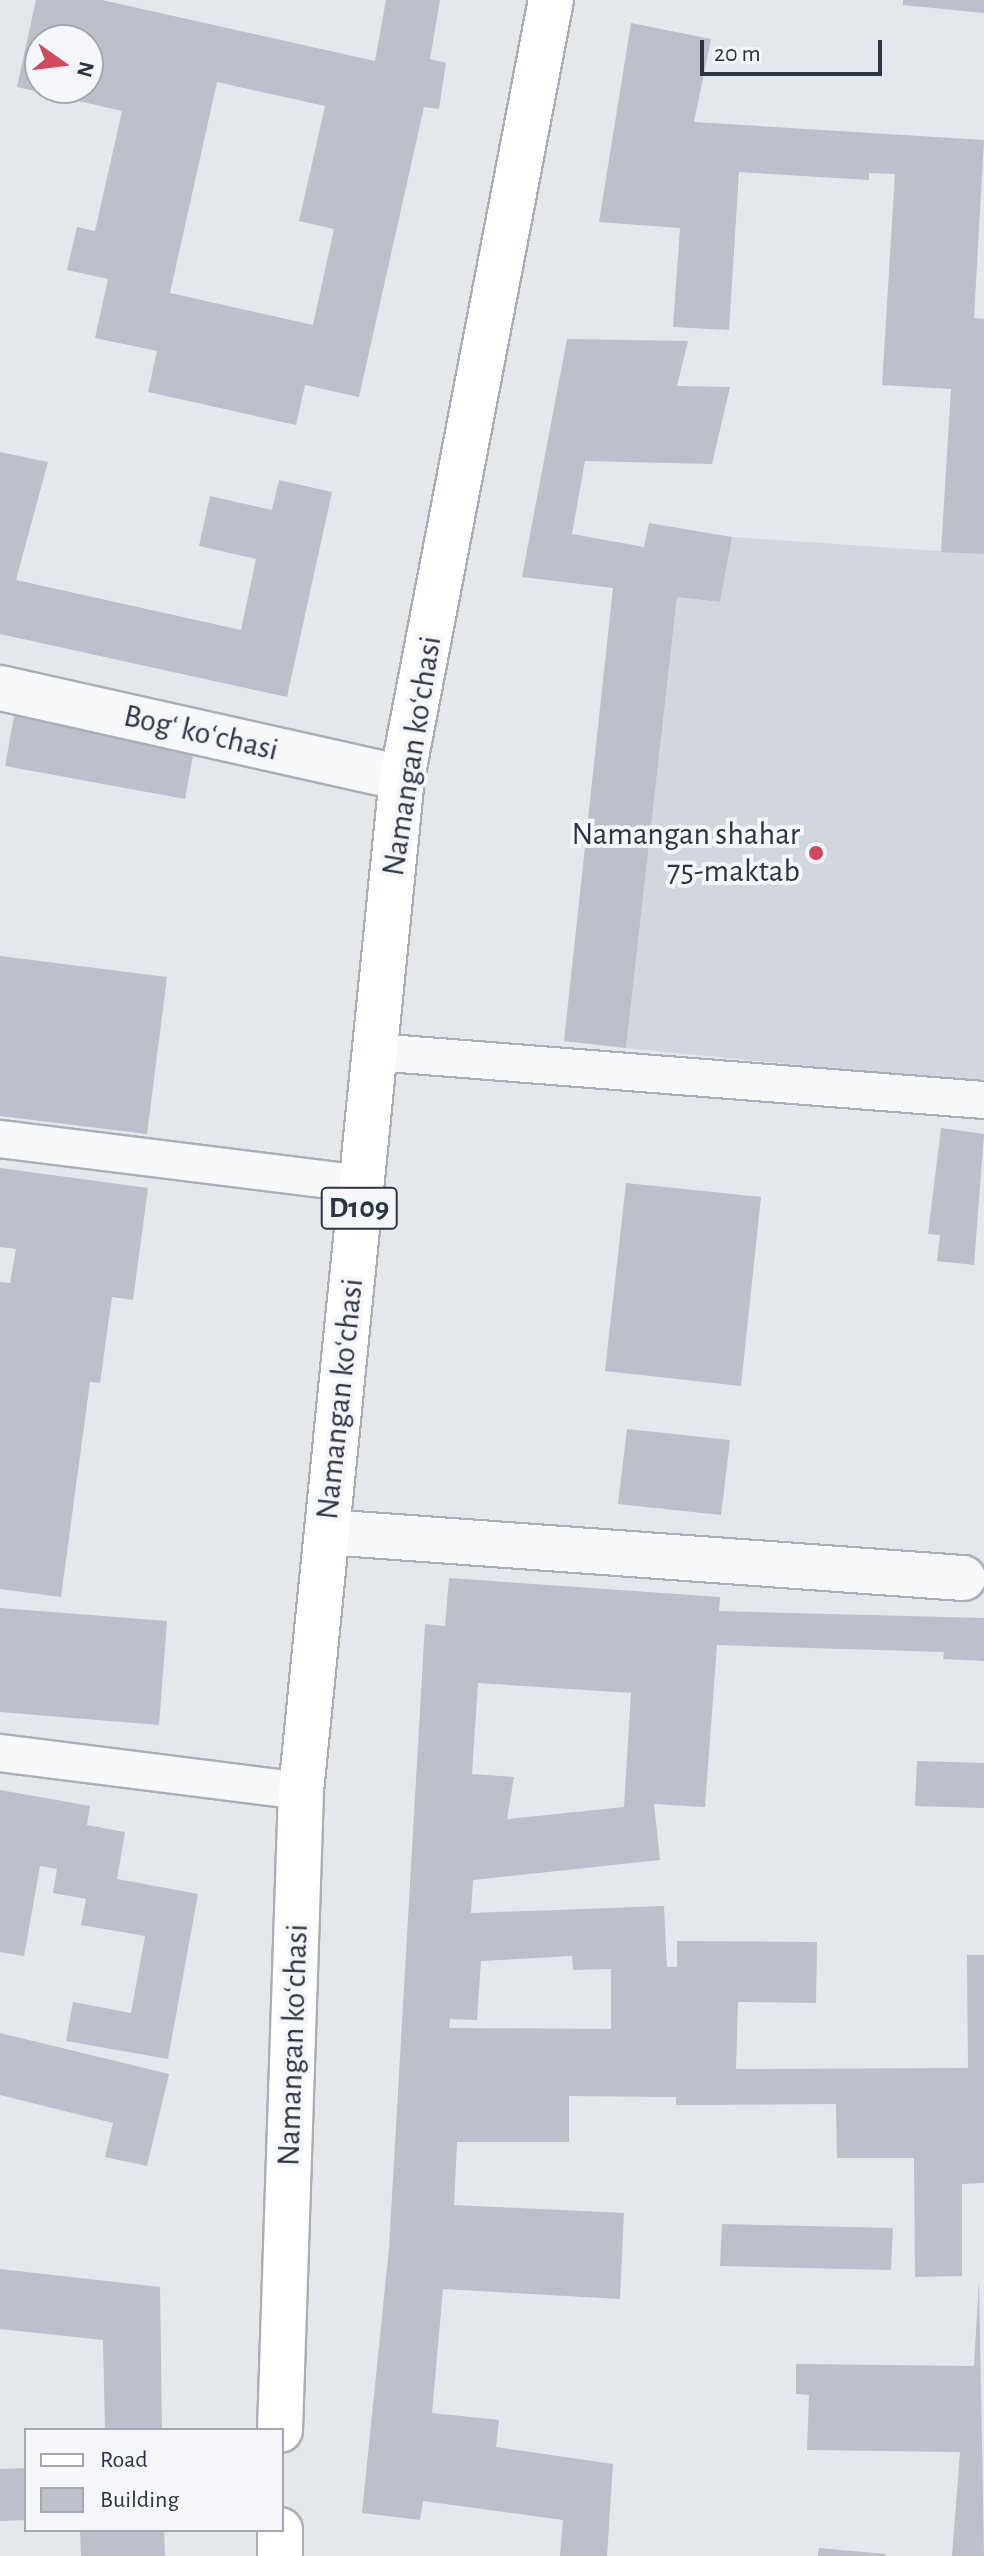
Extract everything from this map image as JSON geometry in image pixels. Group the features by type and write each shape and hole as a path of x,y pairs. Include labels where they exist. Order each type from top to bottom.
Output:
{"main road":[{"name":"Namangan koʻchasi","path":"280,2428 301,1791 402,778 551,0"},
{"path":"280,2532 280,2556"}],"street":[{"name":"Bogʻ koʻchasi","path":"0,688 402,778"},
{"path":"327,1532 963,1578"}],"lane":[{"path":"375,1052 984,1100"},
{"path":"0,1139 361,1184"},
{"path":"0,1753 301,1791"}],"shaded area":[{"name":"Namangan shahar 75-maktab","path":"732,537 984,554 984,1083 626,1048 677,597 720,602"}],"building":[{"path":"36,0 102,0 375,61 386,0 440,0 430,59 446,63 439,109 424,107 359,397 305,385 296,425 148,392 157,351 95,338 108,279 67,270 77,227 95,231 122,111 91,104 104,104 104,24 31,24","holes":["217,82 325,106 299,221 334,229 313,325 170,293"]},
{"path":"903,0 984,0 984,13 903,5"},
{"path":"631,23 711,39 694,122 984,140 974,318 984,319 984,554 941,552 951,389 882,385 895,174 869,173 869,180 739,172 729,330 673,327 680,228 599,222"},
{"path":"24,55 24,89 17,87"},
{"path":"567,339 688,341 677,386 730,387 712,464 585,461 572,534 644,547 649,523 732,537 720,602 677,597 626,1048 564,1041 613,588 522,577"},
{"path":"0,452 48,462 16,580 241,630 256,559 199,546 210,496 272,510 279,480 332,492 287,697 0,634"},
{"path":"15,711 195,744 185,799 5,766"},
{"path":"0,956 167,977 147,1134 0,1116"},
{"path":"941,1128 984,1134 974,1265 937,1261 940,1235 928,1234"},
{"path":"0,1168 148,1188 133,1300 112,1297 100,1383 90,1382 61,1597 0,1589 0,1282 10,1283 16,1249 0,1247"},
{"path":"626,1183 761,1197 741,1386 605,1371"},
{"path":"627,1429 730,1440 721,1515 618,1504"},
{"path":"449,1578 720,1597 719,1611 984,1618 984,1661 943,1659 944,1652 717,1645 705,1807 654,1804 660,1860 473,1880 471,1913 664,1906 667,1967 677,1967 677,1941 817,1942 816,2003 738,2002 736,2069 968,2068 967,1955 984,1955 984,2183 962,2184 962,2276 915,2277 914,2158 837,2158 836,2104 676,2105 676,2097 569,2096 569,2142 457,2142 454,2205 624,2213 620,2299 443,2289 432,2413 499,2420 496,2447 613,2464 607,2556 560,2556 563,2520 423,2501 420,2520 362,2513 389,2248 425,1624 445,1626","holes":["478,1683 631,1693 624,1807 507,1819 514,1777 472,1774","572,1956 573,1970 611,1969 611,2029 449,2028 450,2019 477,2020 481,1961"]},
{"path":"0,1608 167,1621 159,1725 0,1712"},
{"path":"917,1761 984,1763 984,1808 915,1806"},
{"path":"0,1790 90,1806 87,1825 125,1832 117,1879 198,1894 168,2059 66,2041 73,2002 131,2013 145,1936 81,1925 86,1899 53,1893 57,1869 40,1866 24,1956 0,1952"},
{"path":"0,2033 169,2074 147,2166 105,2157 113,2123 0,2095"},
{"path":"722,2224 893,2228 891,2270 720,2266"},
{"path":"0,2269 160,2287 162,2428 105,2428 103,2340 0,2329"},
{"path":"979,2280 984,2556 952,2556 960,2452 807,2450 809,2395 796,2394 796,2364 974,2366"},
{"path":"24,2468 24,2520 0,2521 0,2469"},
{"path":"80,2532 164,2532 165,2556 81,2556"},
{"path":"819,2548 886,2554 886,2556 818,2556"}],"place":[{"name":"Namangan shahar 75-maktab","path":"816,853"}]}
